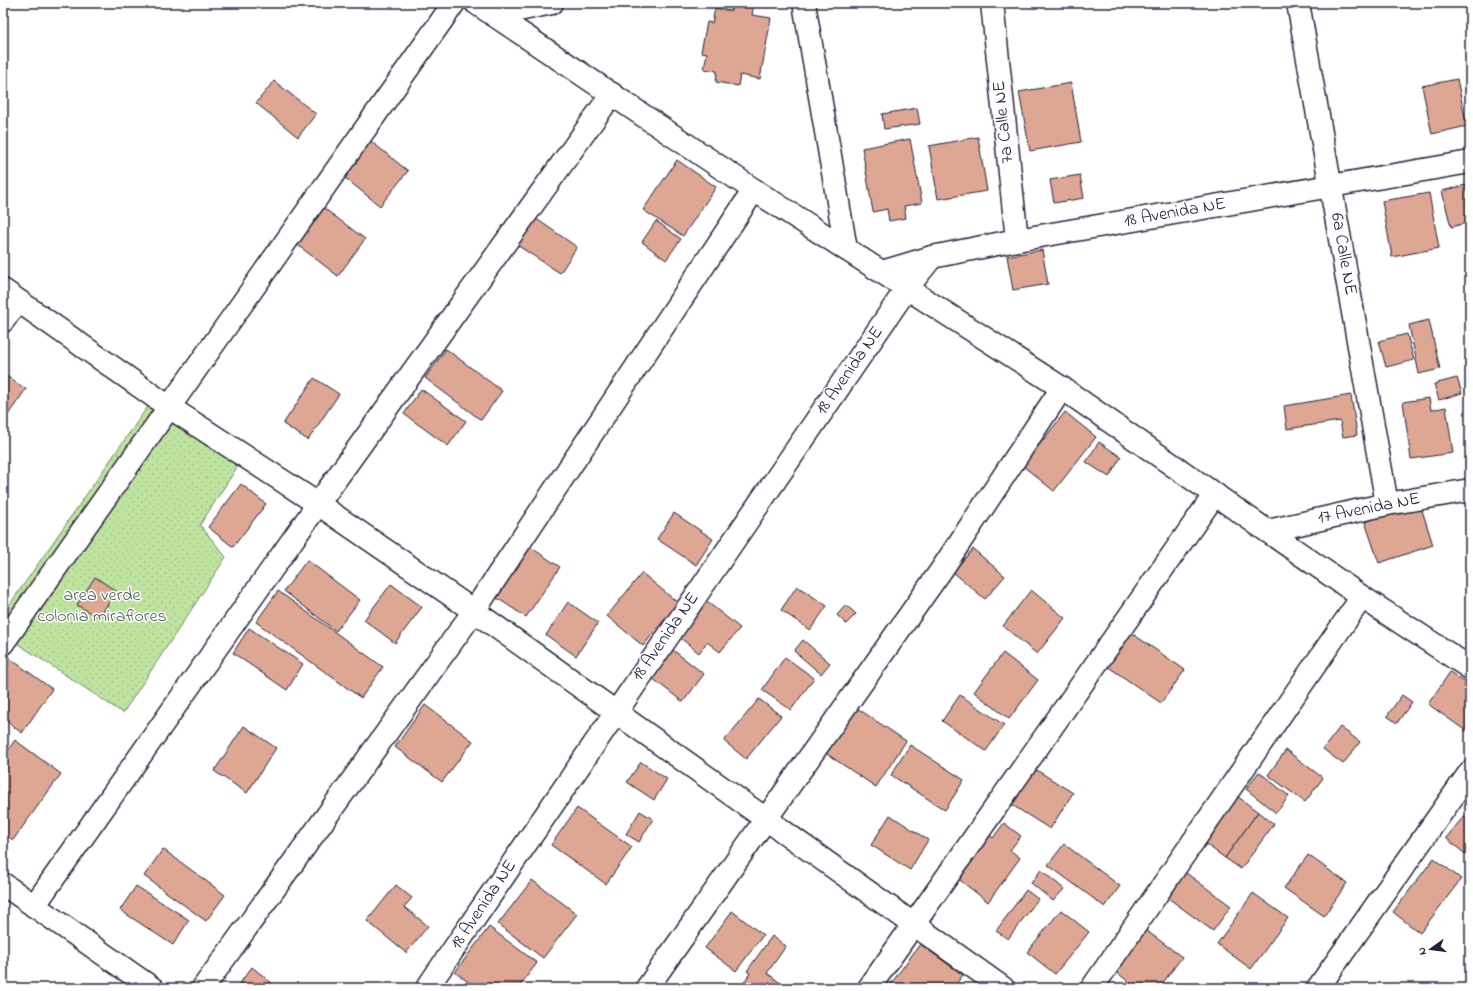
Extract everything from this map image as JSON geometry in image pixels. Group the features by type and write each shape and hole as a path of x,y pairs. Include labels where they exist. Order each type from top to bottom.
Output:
{"street":[{"path":"3,643 454,3"},
{"path":"476,3 754,190 1062,388 1362,597 1470,668"},
{"path":"494,15 552,3"},
{"path":"804,3 846,248"},
{"name":"7a Calle NE","path":"992,3 1017,240"},
{"name":"6a Calle NE","path":"1298,3 1387,504"},
{"path":"34,906 318,504 612,94"},
{"name":"18 Avenida NE","path":"882,272 932,257 1017,240 1470,162"},
{"path":"203,988 474,611 754,190"},
{"name":"18 Avenida NE","path":"427,988 615,711 907,288 932,257"},
{"path":"3,321 10,295 169,406 318,504 474,611 1003,988"},
{"path":"647,988 942,568 1062,388"},
{"name":"17 Avenida NE","path":"1268,531 1387,504 1470,490"},
{"path":"869,988 1215,494"},
{"path":"1092,988 1362,597"},
{"path":"1318,988 1470,772"},
{"path":"3,884 152,988"}],"green space":[{"name":"area verde colonia miraflores","path":"160,389 250,447 200,525 226,557 123,713 3,634 3,614"}],"building":[{"path":"733,3 754,3 752,15 771,18 760,79 740,75 738,86 716,82 717,71 704,69 707,53 701,52 707,22 712,23 715,8 731,11"},
{"path":"1457,79 1467,126 1432,134 1422,86"},
{"path":"274,81 316,114 298,137 256,103"},
{"path":"1071,83 1081,142 1030,151 1019,92"},
{"path":"917,108 920,124 884,129 882,114"},
{"path":"978,137 987,191 938,199 929,146"},
{"path":"367,138 408,171 380,206 339,173"},
{"path":"910,139 922,203 904,206 906,218 889,221 887,209 873,212 862,148"},
{"path":"677,160 716,187 683,236 643,210"},
{"path":"1080,175 1084,198 1054,203 1050,180"},
{"path":"1470,184 1470,222 1451,227 1442,191"},
{"path":"1429,193 1439,248 1392,257 1382,201"},
{"path":"317,203 365,239 338,276 290,239"},
{"path":"535,218 577,247 560,273 517,245"},
{"path":"656,221 681,239 666,260 642,242"},
{"path":"1042,250 1048,284 1013,290 1007,256"},
{"path":"1429,320 1440,369 1419,374 1409,325"},
{"path":"1407,334 1414,360 1386,367 1379,341"},
{"path":"446,349 502,391 481,420 425,378"},
{"path":"3,374 26,389 5,419 3,418"},
{"path":"314,378 339,394 308,440 283,424"},
{"path":"1457,378 1462,393 1439,400 1434,384"},
{"path":"421,389 466,421 448,446 404,414"},
{"path":"1351,395 1357,435 1343,437 1340,421 1287,429 1284,406"},
{"path":"1429,398 1431,410 1446,407 1453,453 1411,459 1403,402"},
{"path":"1065,412 1096,437 1054,491 1023,466"},
{"path":"1099,442 1121,457 1109,477 1086,462"},
{"path":"241,484 266,504 233,547 208,527"},
{"path":"1420,504 1433,545 1379,563 1365,522"},
{"path":"674,513 713,539 696,565 657,539"},
{"path":"530,547 560,567 526,617 497,598"},
{"path":"973,549 1005,576 985,599 953,572"},
{"path":"307,560 360,600 336,631 284,591"},
{"path":"642,573 678,603 643,646 607,616"},
{"path":"95,577 116,591 99,618 77,605"},
{"path":"391,584 422,607 395,643 364,620"},
{"path":"797,586 827,606 810,630 781,610"},
{"path":"1031,590 1065,618 1037,654 1003,626"},
{"path":"278,591 383,667 361,698 256,622"},
{"path":"706,601 740,628 720,652 707,642 699,653 678,636"},
{"path":"568,602 598,623 576,656 546,635"},
{"path":"846,605 856,614 846,624 837,615"},
{"path":"249,628 303,664 287,690 233,653"},
{"path":"1130,632 1185,670 1161,703 1107,666"},
{"path":"803,640 830,663 821,674 794,651"},
{"path":"669,647 704,674 683,702 648,675"},
{"path":"1003,653 1038,680 1009,719 974,692"},
{"path":"8,657 52,689 22,733 3,719 3,665"},
{"path":"785,657 814,678 791,710 762,690"},
{"path":"1450,672 1470,686 1470,726 1466,731 1428,704"},
{"path":"960,695 1004,725 986,751 942,721"},
{"path":"1402,695 1412,702 1397,723 1387,716"},
{"path":"759,699 781,716 746,759 724,741"},
{"path":"425,705 473,741 442,782 395,747"},
{"path":"854,706 906,741 876,787 824,752"},
{"path":"244,726 276,748 247,793 214,771"},
{"path":"1340,727 1360,742 1343,764 1323,749"},
{"path":"15,740 61,774 13,840 3,833 3,757"},
{"path":"910,745 964,780 945,810 891,775"},
{"path":"1286,750 1323,778 1305,802 1268,775"},
{"path":"641,762 667,779 654,800 627,782"},
{"path":"1035,769 1073,793 1050,829 1012,805 1019,795 1014,791 1024,774 1030,778"},
{"path":"1259,772 1289,796 1276,813 1246,789"},
{"path":"1237,796 1258,812 1225,858 1203,842"},
{"path":"577,808 632,847 606,884 551,845"},
{"path":"640,811 653,819 639,842 626,834"},
{"path":"1258,812 1274,824 1241,869 1225,858"},
{"path":"890,815 928,840 910,870 871,845"},
{"path":"1464,816 1470,821 1470,858 1446,838"},
{"path":"1004,823 1021,836 1010,850 1020,858 988,902 952,874 984,830 993,838"},
{"path":"1064,844 1120,886 1105,907 1048,865"},
{"path":"163,849 225,895 206,921 144,876"},
{"path":"1308,855 1347,883 1324,916 1284,888"},
{"path":"1434,858 1461,879 1420,933 1393,912"},
{"path":"1041,870 1064,889 1053,901 1031,883"},
{"path":"1182,870 1231,906 1213,931 1164,895"},
{"path":"532,880 577,914 543,958 498,924"},
{"path":"396,885 412,898 404,907 428,926 406,953 367,921"},
{"path":"136,886 189,920 173,945 120,910"},
{"path":"1026,890 1038,899 1008,939 996,931"},
{"path":"1253,893 1288,918 1251,969 1217,944"},
{"path":"1061,910 1089,932 1055,974 1027,952"},
{"path":"732,911 763,935 736,971 705,948"},
{"path":"489,927 537,963 518,988 476,988 455,972"},
{"path":"1143,928 1182,957 1159,988 1137,988 1112,969"},
{"path":"772,936 786,946 767,973 787,988 749,988 743,984 750,973 747,971"},
{"path":"920,944 963,975 953,988 888,988"},
{"path":"252,967 278,988 236,988"}]}
